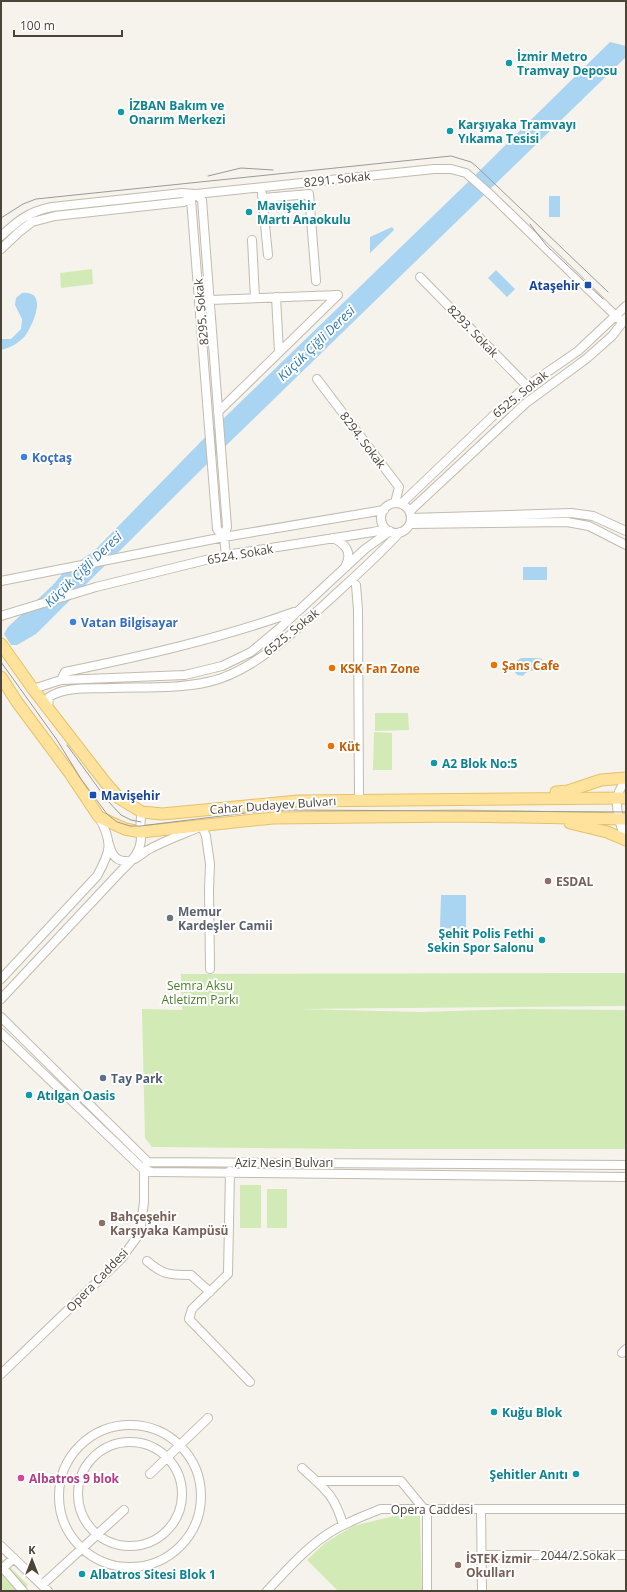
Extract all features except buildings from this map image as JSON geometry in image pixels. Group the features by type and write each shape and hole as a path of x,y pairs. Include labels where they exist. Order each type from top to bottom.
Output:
{"main road":[{"name":"Cahar Dudayev Bulvarı","path":"1,644 33,689 105,782 119,798 142,812 162,814 298,801 622,798"},
{"path":"1,677 17,702 69,772 99,817"},
{"path":"506,798 568,791 601,780 626,778"},
{"name":"Cahar Dudayev Bulvarı","path":"99,817 125,829 141,832 273,818 360,816 622,818"},
{"path":"530,817 581,825 607,832 626,840"}],"street":[{"name":"8291. Sokak","path":"1,248 32,222 55,216 183,202 194,196 262,187 434,169 451,169 466,173 492,196 615,316 624,320"},
{"path":"262,187 268,255"},
{"name":"8291. Sokak","path":"1,236 20,219 36,210 52,206 182,193 194,196"},
{"path":"263,198 309,194 316,280"},
{"name":"8295. Sokak","path":"194,196 202,200 227,527 224,537"},
{"name":"8295. Sokak","path":"194,196 217,529 224,537"},
{"path":"252,240 255,298"},
{"name":"8293. Sokak","path":"420,277 527,386"},
{"path":"210,300 338,295 218,414"},
{"path":"276,297 279,352"},
{"name":"6525. Sokak","path":"398,503 494,414 527,386 578,351 626,306"},
{"name":"6525. Sokak","path":"410,518 526,403 586,359 612,336 624,320"},
{"name":"8294. Sokak","path":"317,379 399,487 398,503"},
{"path":"410,518 407,528 400,532 388,530 382,520 384,510 389,505 398,503 410,518 567,522 589,526 626,545"},
{"name":"6524. Sokak","path":"1,581 224,537 384,510"},
{"path":"410,518 571,513 593,516 626,532"},
{"name":"6525. Sokak","path":"33,689 61,680 185,675 222,666 251,652 388,530"},
{"name":"6524. Sokak","path":"2,615 96,587 226,555 388,530"},
{"name":"6525. Sokak","path":"48,707 49,698 57,692 76,689 183,686 209,682 238,671 271,651 388,546 400,532"},
{"path":"224,537 226,555"},
{"path":"333,538 339,541 349,553 349,559 340,573"},
{"path":"356,585 358,610 359,800"},
{"path":"61,680 65,672 128,659 206,640 256,626 298,611"},
{"path":"626,781 622,785 622,798 616,806 622,818 624,833 626,836"},
{"path":"133,860 140,849 141,832 139,822 142,812"},
{"path":"99,817 108,835 112,854 120,860 133,860"},
{"path":"1,999 133,860 146,851 202,826 206,836 210,864 210,969"},
{"path":"1,979 97,876 107,858 109,844"},
{"path":"1,1017 141,1154 148,1162 148,1171"},
{"path":"1,1033 148,1171"},
{"name":"Aziz Nesin Bulvarı","path":"148,1162 626,1165"},
{"name":"Aziz Nesin Bulvarı","path":"148,1171 626,1177"},
{"name":"Opera Caddesi","path":"1,1374 121,1259 140,1233 148,1171"},
{"path":"230,1171 228,1274 192,1309 189,1319 250,1382"},
{"path":"147,1261 158,1271 173,1275 191,1275 210,1292"},
{"path":"150,1474 168,1456 181,1446 208,1418"},
{"path":"119,1426 141,1426 163,1432 181,1446 195,1466 202,1489 200,1514 190,1536 172,1554 150,1565 126,1567 102,1562 81,1548 67,1530 60,1509 59,1486 66,1465 79,1446 97,1433 119,1426"},
{"path":"138,1441 154,1446 168,1456 178,1471 183,1488 183,1494 182,1505 176,1522 164,1535 148,1543 131,1546 114,1544 98,1535 86,1523 79,1507 79,1484 82,1473 91,1459 104,1448 120,1442 138,1441"},
{"path":"302,1468 334,1500 339,1510 343,1525"},
{"path":"316,1481 401,1481 426,1509 426,1591"},
{"name":"Opera Caddesi","path":"267,1591 302,1554 316,1542 343,1525 381,1509 626,1509"},
{"path":"481,1509 482,1591"},
{"path":"1,1546 45,1588 81,1548 98,1535 124,1510"},
{"name":"2044/2.Sokak","path":"482,1555 626,1555"},
{"path":"14,1558 3,1568 23,1591"}],"green space":[{"path":"92,269 93,284 61,288 60,273"},
{"path":"375,713 408,713 409,730 375,731"},
{"path":"374,732 392,733 392,770 373,770"},
{"name":"Semra Aksu Atletizm Parkı","path":"626,973 626,1006 297,1009 421,1012 521,1009 626,1010 626,1149 152,1147 145,1138 142,1009 182,1010 181,974"},
{"path":"240,1185 261,1185 261,1228 240,1228"},
{"path":"267,1189 287,1189 287,1228 267,1228"},
{"path":"394,1516 420,1516 422,1591 338,1591 307,1560 325,1543 353,1526"},
{"path":"1,1558 28,1585 22,1591 1,1591"}],"water":[{"name":"Küçük Çiğli Deresi","path":"610,42 626,46 626,57 204,467 36,634 17,645 11,645 4,634 8,627 53,585 63,573 95,550 223,419 464,186"},
{"path":"549,196 560,196 560,217 549,217"},
{"path":"392,227 394,230 370,253 370,237"},
{"path":"496,270 515,289 507,297 488,278"},
{"path":"22,293 30,294 35,297 37,309 35,317 23,339 8,348 1,350 1,339 11,339 21,329 22,319 15,305 16,298"},
{"path":"523,567 547,567 547,580 523,580"},
{"path":"521,658 542,659 543,662 548,662 552,667 551,670 548,672 529,671 523,676 517,675 513,669 518,660"},
{"path":"441,895 466,895 466,929 440,928"}],"tram line":[{"path":"1,218 23,204 36,199 451,156 471,162 476,166 608,292"},
{"path":"208,176 241,168 273,170"},
{"path":"530,224 546,245 603,299"},
{"path":"1,662 57,740 81,779 107,814 117,822 130,826 254,812 289,810 626,812"},
{"path":"67,745 107,800 121,815 131,820 141,822"}],"place":[{"name":"İzmir Metro Tramvay Deposu","path":"509,63"},
{"name":"İZBAN Bakım ve Onarım Merkezi","path":"121,112"},
{"name":"Karşıyaka Tramvayı Yıkama Tesisi","path":"450,131"},
{"name":"Mavişehir Martı Anaokulu","path":"249,212"},
{"name":"Ataşehir","path":"588,285"},
{"name":"Koçtaş","path":"24,457"},
{"name":"Vatan Bilgisayar","path":"73,622"},
{"name":"Şans Cafe","path":"494,665"},
{"name":"KSK Fan Zone","path":"332,668"},
{"name":"Küt","path":"331,746"},
{"name":"A2 Blok No:5","path":"434,763"},
{"name":"Mavişehir","path":"93,795"},
{"name":"ESDAL","path":"548,881"},
{"name":"Memur Kardeşler Camii","path":"170,918"},
{"name":"Şehit Polis Fethi Sekin Spor Salonu","path":"542,940"},
{"name":"Tay Park","path":"103,1078"},
{"name":"Atılgan Oasis","path":"29,1095"},
{"name":"Bahçeşehir Karşıyaka Kampüsü","path":"102,1223"},
{"name":"Kuğu Blok","path":"494,1412"},
{"name":"Şehitler Anıtı","path":"576,1474"},
{"name":"Albatros 9 blok","path":"21,1478"},
{"name":"İSTEK İzmir Okulları","path":"458,1565"},
{"name":"Albatros Sitesi Blok 1","path":"82,1574"}]}
